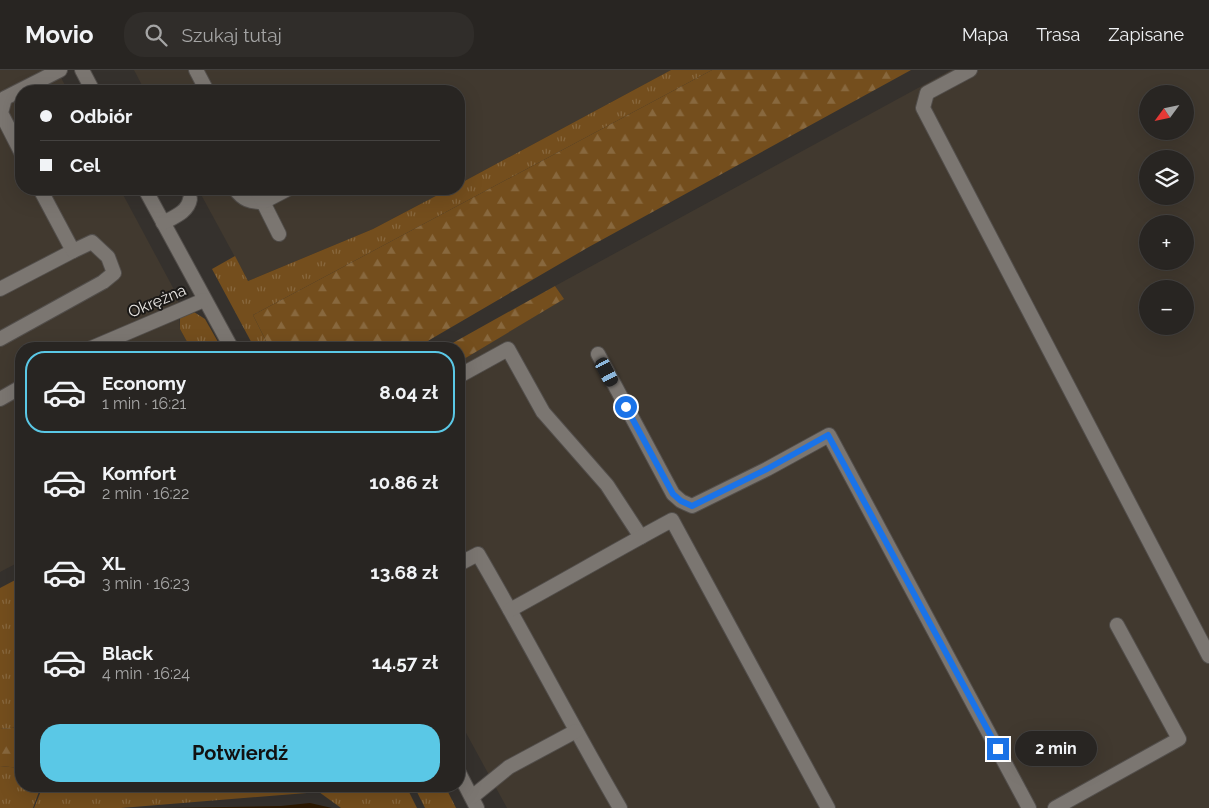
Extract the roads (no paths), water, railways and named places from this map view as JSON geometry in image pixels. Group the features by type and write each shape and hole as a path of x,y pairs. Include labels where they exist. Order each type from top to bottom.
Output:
{"street":[{"path":"31,85 60,70"},
{"path":"82,70 90,85"},
{"path":"196,70 203,85"},
{"path":"970,70 927,93 923,108 1209,656"},
{"path":"15,93 5,98 1,113 15,140"},
{"path":"43,195 73,252"},
{"name":"Okrężna","path":"105,342 204,300 148,195"},
{"path":"240,195 250,202 262,202 276,195"},
{"path":"259,195 279,234"},
{"path":"163,224 185,210 189,205 190,199"},
{"path":"0,288 92,242 108,257 114,273 103,282 0,339"},
{"path":"204,300 228,342"},
{"path":"465,373 508,349 543,412 607,485 641,537"},
{"path":"598,354 673,494 681,501 692,506 767,469 828,435 1029,808"},
{"path":"0,400 15,391"},
{"path":"510,610 672,520 828,808"},
{"path":"465,561 478,554 620,808"},
{"path":"1055,808 1179,739 1117,625"},
{"path":"465,785 474,803 509,767 576,731"}]}
